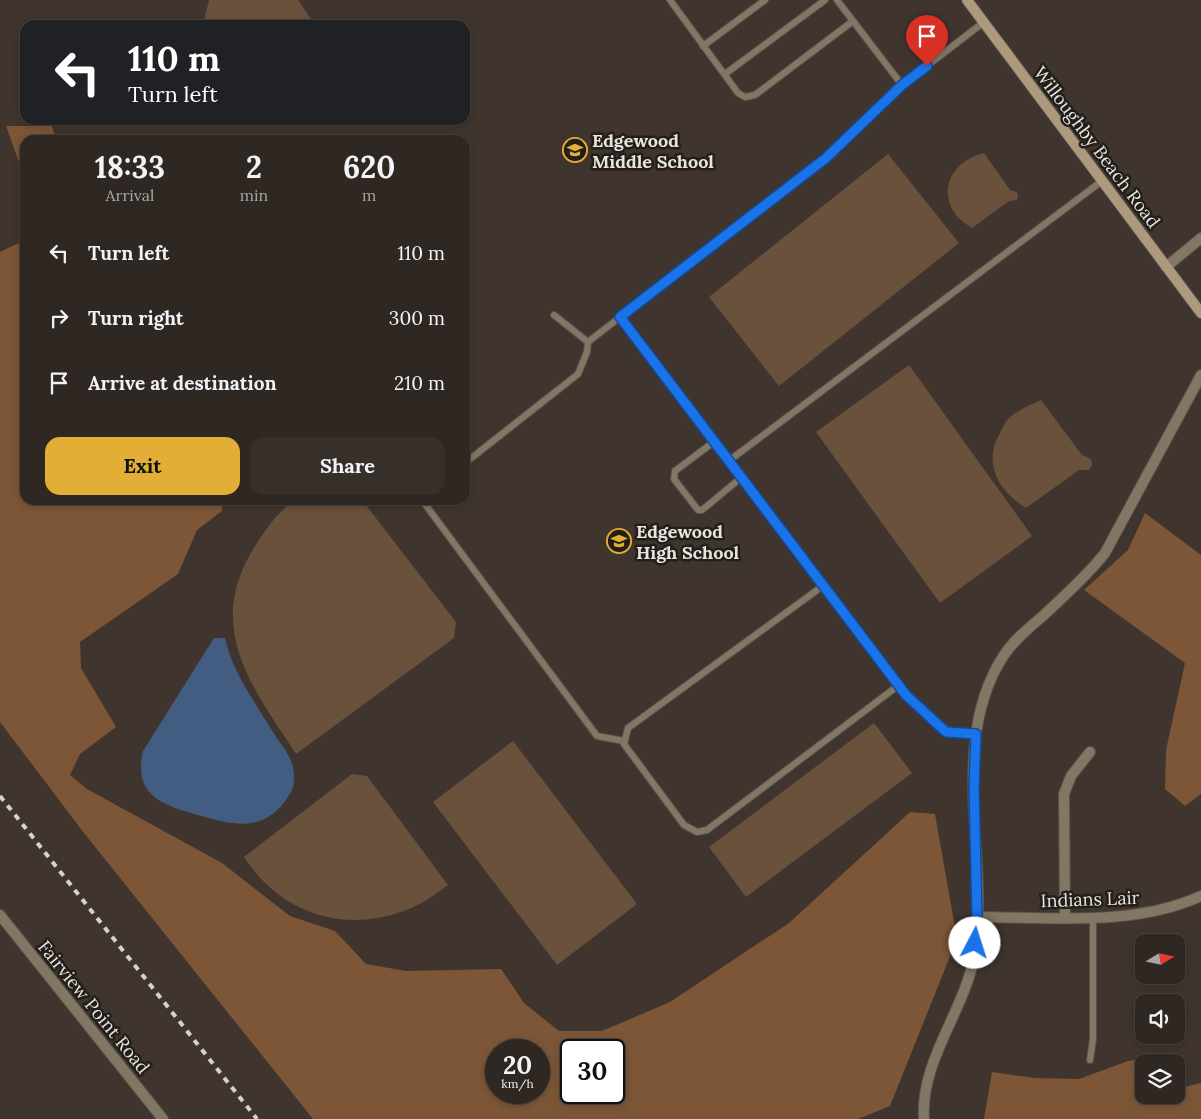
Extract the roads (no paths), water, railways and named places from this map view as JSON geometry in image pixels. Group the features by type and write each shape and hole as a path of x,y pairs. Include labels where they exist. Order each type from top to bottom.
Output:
{"street":[{"name":"Willoughby Beach Road","path":"967,0 1201,313"},
{"path":"1166,267 1201,238"},
{"path":"924,1119 930,1076 945,1033 967,984 974,956 977,917 974,787 976,734 990,679 1004,654 1030,627 1087,575 1105,553 1201,375"},
{"path":"1065,917 1064,794 1071,776 1090,752"},
{"name":"Indians Lair","path":"977,917 1093,917 1148,914 1201,896"},
{"name":"Fairview Point Road","path":"0,915 163,1119"}],"lane":[{"path":"670,0 738,93 745,97 755,95 853,20"},
{"path":"704,46 755,3 765,0"},
{"path":"724,74 825,0"},
{"path":"837,0 902,85"},
{"path":"470,459 578,374 587,352 588,342 826,158 902,85 984,22"},
{"path":"730,460 1102,181"},
{"path":"554,315 588,342"},
{"path":"620,317 906,695 946,732 976,734"},
{"path":"715,441 675,472 674,479 679,486 698,510 742,477"},
{"path":"426,505 597,736 624,740"},
{"path":"824,586 628,728 624,744 684,825 697,832 707,830 898,685"},
{"path":"1090,1060 1093,1039 1093,917"}],"water":[{"path":"214,638 225,638 239,675 291,760 294,780 290,794 281,807 260,821 249,823 225,822 173,807 153,796 142,778 143,751"}],"railway":[{"path":"0,796 257,1119"}],"place":[{"name":"Edgewood Middle School","path":"575,150"},
{"name":"Edgewood High School","path":"619,541"}]}
